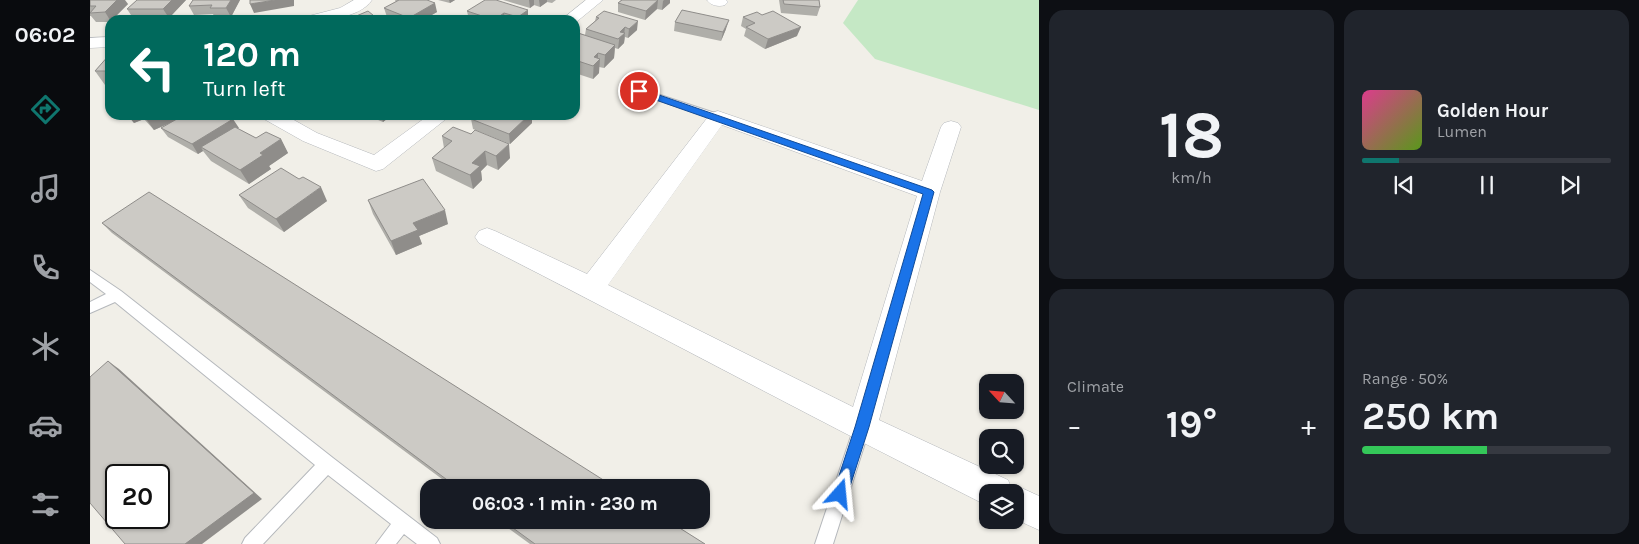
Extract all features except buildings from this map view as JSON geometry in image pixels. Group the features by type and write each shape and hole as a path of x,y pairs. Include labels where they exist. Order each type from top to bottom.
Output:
{"street":[{"path":"329,15 344,11 365,0"},
{"path":"576,15 596,0"},
{"path":"591,288 718,118 929,192"},
{"path":"280,120 310,137 376,164 434,120"},
{"path":"862,427 929,192 951,128"},
{"path":"487,237 591,288 862,427 980,484"},
{"path":"1024,506 1039,513"}],"lane":[{"path":"639,91 718,118"},
{"path":"90,275 430,544"},
{"path":"90,308 116,295"},
{"path":"824,544 862,427"},
{"path":"251,544 327,464"},
{"path":"385,544 403,522"}],"green space":[{"path":"858,0 1039,0 1039,110 875,59 843,23"}],"route":[{"path":"639,91 929,192 862,427 840,494"}]}
